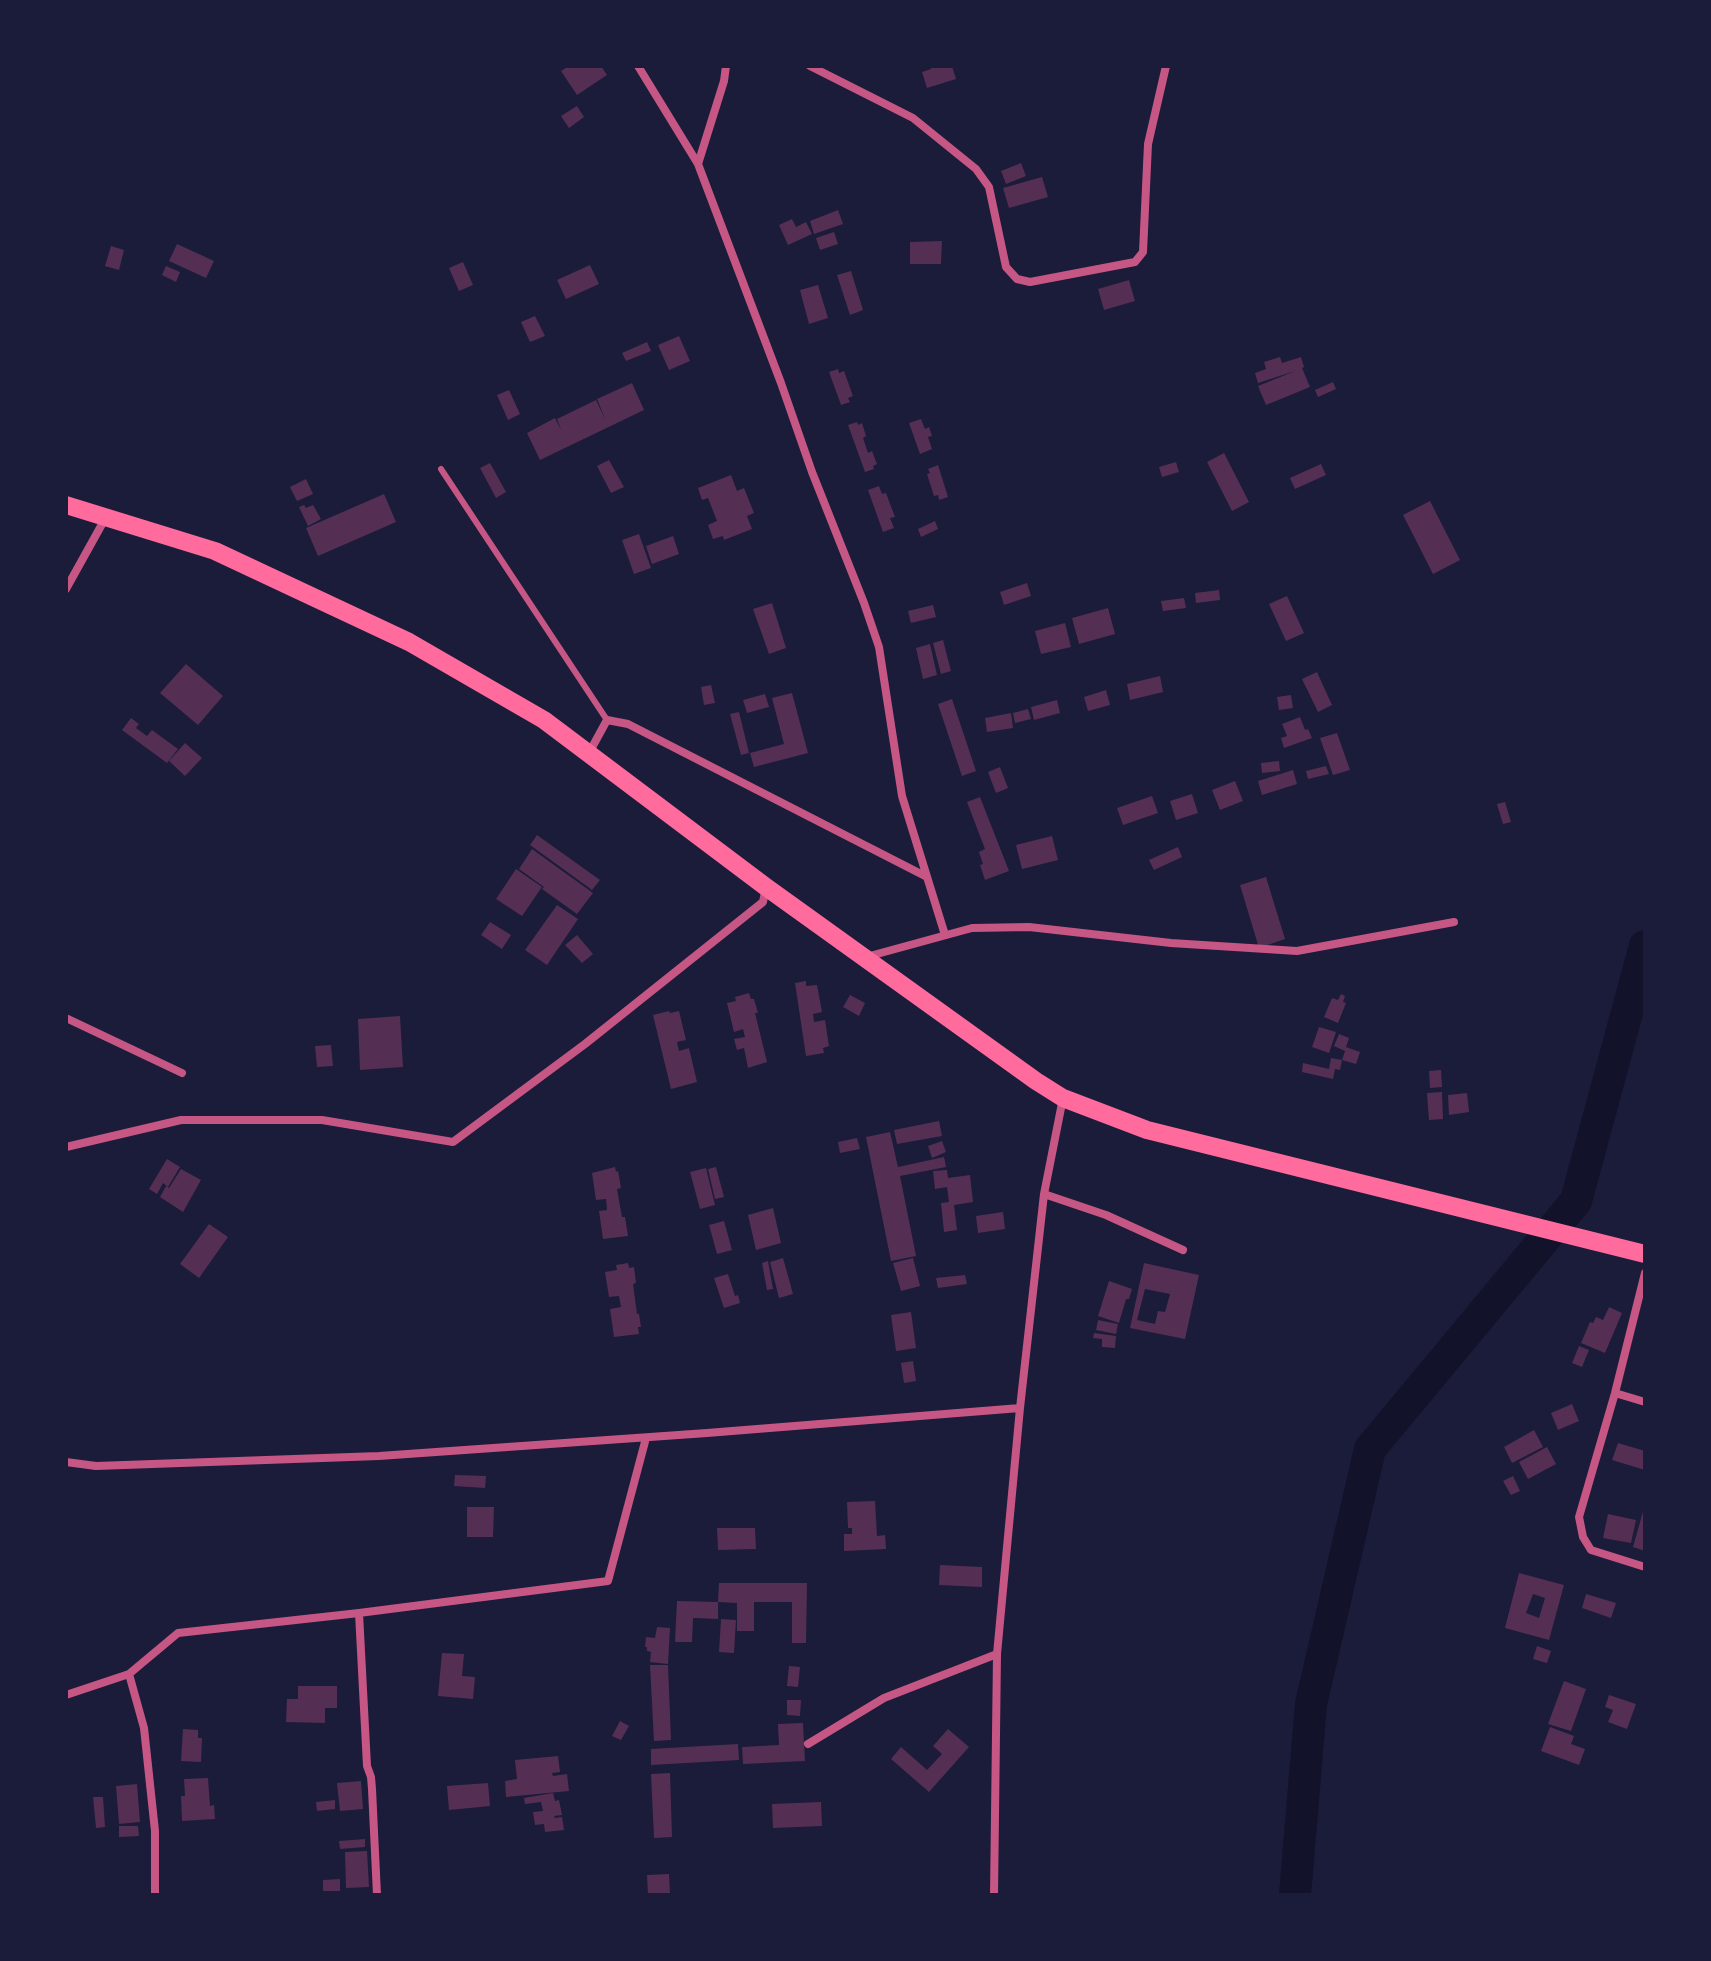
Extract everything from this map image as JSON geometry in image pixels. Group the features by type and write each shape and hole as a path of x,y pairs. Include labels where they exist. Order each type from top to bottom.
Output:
{"main road":[{"path":"66,505 215,551 409,642 544,720 766,887 1063,1098 1147,1130 1645,1254"}],"street":[{"path":"638,66 698,164 864,603 879,647 902,796 945,935"},
{"path":"698,164 726,66"},
{"path":"810,66 913,118 976,169 989,187 1006,267 1017,279 1030,282 1135,262 1143,252 1148,144 1166,66"},
{"path":"66,589 106,516"},
{"path":"588,753 607,720 628,724 927,877"},
{"path":"66,1147 181,1120 322,1120 453,1142 585,1044 763,902 766,887"},
{"path":"864,957 972,928 1029,927 1171,943 1297,951 1454,922"},
{"path":"66,1018 182,1073"},
{"path":"994,1895 997,1654 1044,1194 1063,1098"},
{"path":"1044,1194 1106,1215 1183,1250"},
{"path":"1645,1273 1579,1517 1583,1537 1591,1550 1645,1567"},
{"path":"1615,1393 1645,1402"},
{"path":"66,1462 96,1466 379,1456 1020,1408"},
{"path":"66,1695 129,1674 178,1633 608,1581 646,1438"},
{"path":"359,1613 377,1895"},
{"path":"808,1744 884,1698 997,1654"},
{"path":"129,1674 144,1728 155,1831 155,1895"}],"lane":[{"path":"441,469 607,720"}],"building":[{"path":"569,66 601,66 607,75 577,95 561,71"},
{"path":"931,66 952,66 956,79 927,88 922,72 931,69"},
{"path":"577,106 584,117 569,128 561,116"},
{"path":"1021,163 1026,176 1006,184 1001,171"},
{"path":"1042,177 1048,197 1009,208 1003,188"},
{"path":"838,210 843,224 814,234 810,221"},
{"path":"792,219 796,227 806,222 812,234 788,245 779,225"},
{"path":"834,232 838,244 820,250 816,238"},
{"path":"942,241 941,264 910,264 910,242"},
{"path":"177,244 214,261 206,278 169,261"},
{"path":"111,246 124,250 119,270 105,266"},
{"path":"463,262 473,285 459,291 449,268"},
{"path":"590,265 599,284 566,299 557,280"},
{"path":"166,266 180,272 176,282 162,275"},
{"path":"851,271 863,310 850,315 837,275"},
{"path":"1129,280 1135,301 1104,310 1098,289"},
{"path":"818,285 828,318 809,324 800,290"},
{"path":"535,316 545,336 530,342 521,322"},
{"path":"679,336 690,361 669,370 658,345"},
{"path":"647,342 651,351 626,361 622,353"},
{"path":"1280,357 1282,363 1301,357 1310,387 1266,405 1258,386 1295,371 1258,383 1255,373 1266,369 1264,362"},
{"path":"838,369 839,373 844,371 853,396 848,398 850,402 841,405 829,372"},
{"path":"1333,382 1336,389 1318,397 1315,390"},
{"path":"632,383 644,410 540,460 527,433 555,418 561,430 557,419 596,400 606,421 597,399"},
{"path":"509,390 520,414 508,420 497,395"},
{"path":"921,419 925,429 929,427 932,449 920,454 909,423"},
{"path":"857,422 858,425 862,423 868,453 872,451 877,464 873,466 874,469 865,472 848,425"},
{"path":"1224,453 1249,502 1232,511 1207,462"},
{"path":"609,460 624,487 611,493 597,466"},
{"path":"1176,462 1179,472 1162,477 1159,467"},
{"path":"490,463 506,492 496,498 480,468"},
{"path":"1321,464 1326,475 1295,489 1290,478"},
{"path":"938,465 948,497 939,500 938,495 934,496 927,474 930,473 928,469"},
{"path":"731,475 737,491 744,488 754,513 747,516 752,529 724,540 723,536 713,539 708,525 717,521 708,498 702,500 698,488"},
{"path":"306,479 313,494 297,501 290,487"},
{"path":"879,486 882,494 886,493 895,517 890,518 894,528 883,532 868,490"},
{"path":"384,494 396,522 318,556 306,528"},
{"path":"1430,501 1460,560 1433,574 1403,515"},
{"path":"304,505 306,508 313,505 321,519 308,526 299,507"},
{"path":"935,521 938,529 921,537 918,529"},
{"path":"639,534 651,568 634,574 622,540"},
{"path":"673,536 679,554 652,564 646,546"},
{"path":"1027,583 1031,596 1004,605 1000,592"},
{"path":"1219,590 1220,600 1196,603 1195,593"},
{"path":"1287,596 1304,633 1286,641 1269,604"},
{"path":"1184,598 1186,608 1163,611 1161,601"},
{"path":"772,603 786,648 769,654 753,609"},
{"path":"933,605 936,617 911,623 908,611"},
{"path":"1108,608 1115,634 1079,644 1072,618"},
{"path":"1065,623 1071,647 1041,654 1035,631"},
{"path":"943,640 951,671 941,674 933,643"},
{"path":"930,644 937,675 923,679 916,648"},
{"path":"186,664 223,696 198,725 160,693"},
{"path":"1317,672 1332,705 1318,712 1302,679"},
{"path":"1160,676 1163,692 1130,700 1127,684"},
{"path":"711,685 715,703 704,705 701,687"},
{"path":"1106,690 1110,705 1088,711 1084,697"},
{"path":"792,693 808,753 754,767 750,753 784,744 772,698"},
{"path":"765,694 769,707 747,713 743,700"},
{"path":"1291,695 1293,708 1279,710 1277,697"},
{"path":"952,699 976,771 962,776 938,704"},
{"path":"1057,700 1060,713 1034,720 1031,707"},
{"path":"1028,709 1031,719 1015,723 1013,713"},
{"path":"739,712 749,753 741,755 730,714"},
{"path":"1011,713 1013,728 987,732 985,718"},
{"path":"1300,717 1312,738 1284,748 1281,738 1287,736 1282,724"},
{"path":"131,718 139,724 136,728 147,736 152,730 178,749 167,763 122,730"},
{"path":"1337,733 1350,770 1333,775 1320,738"},
{"path":"185,743 202,758 185,776 169,761"},
{"path":"1279,761 1280,771 1262,773 1261,763"},
{"path":"1326,766 1329,774 1308,779 1306,771"},
{"path":"1000,767 1008,788 996,793 988,772"},
{"path":"1293,770 1297,784 1262,795 1258,781"},
{"path":"1235,781 1243,801 1220,810 1212,790"},
{"path":"1192,794 1198,813 1176,820 1170,801"},
{"path":"1152,796 1158,813 1123,825 1117,808"},
{"path":"980,797 1009,871 985,880 979,852 985,849 967,802"},
{"path":"1505,802 1511,822 1503,824 1497,804"},
{"path":"537,835 600,880 592,890 530,845"},
{"path":"1052,836 1058,860 1022,869 1016,845"},
{"path":"1178,847 1182,857 1154,870 1149,860"},
{"path":"532,849 593,893 577,914 519,869"},
{"path":"516,869 542,887 522,916 496,899"},
{"path":"1266,877 1285,939 1259,948 1240,885"},
{"path":"557,905 578,919 547,965 525,950"},
{"path":"490,922 511,935 502,949 481,935"},
{"path":"577,935 593,954 582,963 565,945"},
{"path":"806,981 806,986 817,985 822,1012 813,1014 814,1022 825,1020 829,1046 823,1048 824,1053 806,1056 795,983"},
{"path":"749,993 758,1013 755,1013 767,1062 748,1068 744,1048 737,1050 734,1039 745,1037 743,1029 734,1032 727,1003"},
{"path":"1341,994 1345,996 1343,1002 1346,1003 1338,1023 1324,1017 1332,998 1338,1000"},
{"path":"850,995 865,1003 859,1016 843,1007"},
{"path":"679,1011 686,1040 677,1042 679,1051 689,1048 697,1082 671,1089 653,1015"},
{"path":"400,1016 403,1067 360,1070 358,1019"},
{"path":"1319,1027 1336,1032 1329,1053 1312,1047"},
{"path":"1339,1034 1349,1038 1346,1047 1360,1052 1356,1064 1342,1060 1345,1051 1334,1046"},
{"path":"331,1045 333,1066 317,1067 315,1046"},
{"path":"1331,1058 1342,1060 1340,1070 1335,1069 1333,1079 1302,1072 1303,1063 1329,1069"},
{"path":"1441,1070 1442,1087 1430,1088 1429,1071"},
{"path":"1442,1092 1443,1119 1429,1120 1427,1093"},
{"path":"1467,1093 1469,1112 1449,1115 1448,1095"},
{"path":"939,1121 942,1136 897,1144 894,1130"},
{"path":"890,1132 898,1167 944,1157 946,1167 900,1176 916,1256 891,1261 866,1137"},
{"path":"857,1138 860,1149 840,1153 838,1142"},
{"path":"942,1141 946,1152 932,1158 928,1146"},
{"path":"167,1159 180,1167 168,1187 163,1183 157,1194 149,1189"},
{"path":"615,1167 628,1236 603,1239 599,1211 607,1210 606,1199 596,1200 592,1173"},
{"path":"716,1167 724,1197 715,1199 708,1169"},
{"path":"706,1168 715,1205 700,1209 690,1172"},
{"path":"181,1169 201,1180 183,1212 160,1197"},
{"path":"947,1170 948,1178 970,1175 973,1202 954,1205 957,1230 944,1232 941,1203 949,1202 947,1187 935,1189 933,1171"},
{"path":"773,1208 781,1243 756,1250 748,1215"},
{"path":"1003,1212 1005,1229 978,1233 976,1216"},
{"path":"724,1221 732,1250 717,1254 709,1225"},
{"path":"209,1224 228,1237 199,1278 180,1264"},
{"path":"783,1258 793,1294 779,1298 770,1262"},
{"path":"913,1258 920,1286 901,1291 893,1263"},
{"path":"768,1261 773,1289 767,1290 762,1263"},
{"path":"628,1263 629,1268 634,1267 636,1283 633,1284 641,1327 638,1327 639,1334 614,1337 610,1309 621,1307 619,1296 609,1297 605,1272 617,1270 616,1265"},
{"path":"1144,1263 1199,1275 1185,1339 1130,1328","holes":["1145,1289 1170,1294 1165,1312 1158,1311 1155,1324 1137,1320"]},
{"path":"728,1274 740,1303 724,1308 714,1278"},
{"path":"965,1275 967,1284 938,1288 936,1278"},
{"path":"1109,1281 1132,1289 1119,1323 1098,1316"},
{"path":"1609,1307 1622,1313 1605,1353 1581,1343 1590,1322 1593,1323 1596,1317 1603,1320"},
{"path":"911,1312 916,1348 896,1351 891,1315"},
{"path":"1098,1320 1118,1324 1116,1334 1096,1330"},
{"path":"1094,1333 1116,1336 1115,1348 1102,1347 1102,1339 1093,1338"},
{"path":"1579,1346 1589,1350 1582,1367 1572,1363"},
{"path":"913,1361 916,1381 904,1383 901,1363"},
{"path":"1572,1404 1579,1421 1558,1430 1551,1413"},
{"path":"1534,1430 1543,1447 1512,1463 1504,1447"},
{"path":"1618,1443 1645,1451 1645,1470 1612,1460"},
{"path":"1547,1447 1556,1464 1528,1479 1519,1462"},
{"path":"455,1475 486,1476 485,1488 454,1486"},
{"path":"1513,1476 1520,1491 1511,1495 1503,1481"},
{"path":"875,1501 877,1536 885,1535 886,1549 844,1551 844,1534 852,1534 852,1528 848,1528 847,1502"},
{"path":"467,1507 494,1507 493,1537 467,1537"},
{"path":"1645,1508 1645,1551 1633,1547"},
{"path":"1608,1514 1636,1520 1631,1543 1603,1538"},
{"path":"717,1528 755,1528 756,1549 718,1550"},
{"path":"940,1565 982,1567 982,1587 939,1585"},
{"path":"1519,1573 1564,1585 1549,1640 1505,1628","holes":["1533,1594 1545,1598 1539,1618 1526,1613"]},
{"path":"719,1583 807,1583 806,1643 792,1643 792,1602 754,1602 754,1631 737,1631 737,1603 718,1602"},
{"path":"1586,1594 1616,1603 1611,1618 1582,1608"},
{"path":"677,1601 718,1602 718,1619 693,1618 692,1642 675,1642"},
{"path":"721,1619 736,1620 734,1653 719,1652"},
{"path":"657,1627 670,1628 668,1664 650,1662 651,1652 645,1647 646,1637 655,1638"},
{"path":"1537,1646 1551,1651 1547,1663 1533,1659"},
{"path":"442,1653 464,1654 462,1676 475,1677 473,1699 438,1696"},
{"path":"650,1665 668,1665 671,1740 654,1741"},
{"path":"789,1666 800,1667 798,1687 787,1686"},
{"path":"1564,1681 1586,1689 1571,1731 1548,1724"},
{"path":"298,1686 337,1686 337,1708 325,1708 325,1723 286,1722 287,1699 298,1699"},
{"path":"1609,1695 1636,1704 1627,1729 1608,1722 1613,1710 1605,1707"},
{"path":"787,1700 801,1700 800,1716 787,1715"},
{"path":"620,1721 629,1726 621,1740 612,1736"},
{"path":"803,1723 805,1761 743,1764 742,1747 779,1745 778,1724"},
{"path":"1550,1727 1574,1736 1571,1744 1585,1749 1579,1765 1541,1751"},
{"path":"183,1729 198,1730 198,1738 202,1738 201,1762 181,1761"},
{"path":"948,1729 969,1747 929,1792 891,1759 901,1747 927,1770 942,1754 933,1746"},
{"path":"738,1744 739,1760 651,1765 651,1749"},
{"path":"558,1756 560,1772 552,1773 553,1776 567,1774 569,1791 506,1797 505,1781 517,1779 515,1760"},
{"path":"670,1773 672,1837 654,1838 651,1774"},
{"path":"208,1778 210,1806 214,1805 215,1819 182,1821 184,1779"},
{"path":"361,1781 363,1809 340,1811 337,1783"},
{"path":"488,1783 490,1806 449,1810 447,1786"},
{"path":"137,1784 140,1822 119,1824 116,1786"},
{"path":"553,1793 555,1801 559,1800 562,1815 554,1816 562,1817 564,1830 545,1832 544,1824 535,1825 533,1812 543,1811 541,1802 525,1804 524,1798"},
{"path":"93,1797 103,1797 105,1827 96,1828"},
{"path":"335,1800 335,1809 317,1811 316,1802"},
{"path":"821,1802 822,1826 773,1828 772,1804"},
{"path":"119,1826 138,1826 139,1836 119,1837"},
{"path":"365,1839 365,1847 340,1849 339,1841"},
{"path":"367,1851 369,1887 346,1888 345,1852"},
{"path":"669,1874 670,1895 648,1895 647,1875"},
{"path":"340,1879 340,1891 323,1891 323,1880"}],"waterway":[{"path":"1295,1895 1311,1704 1370,1449 1576,1201 1645,946"}]}
